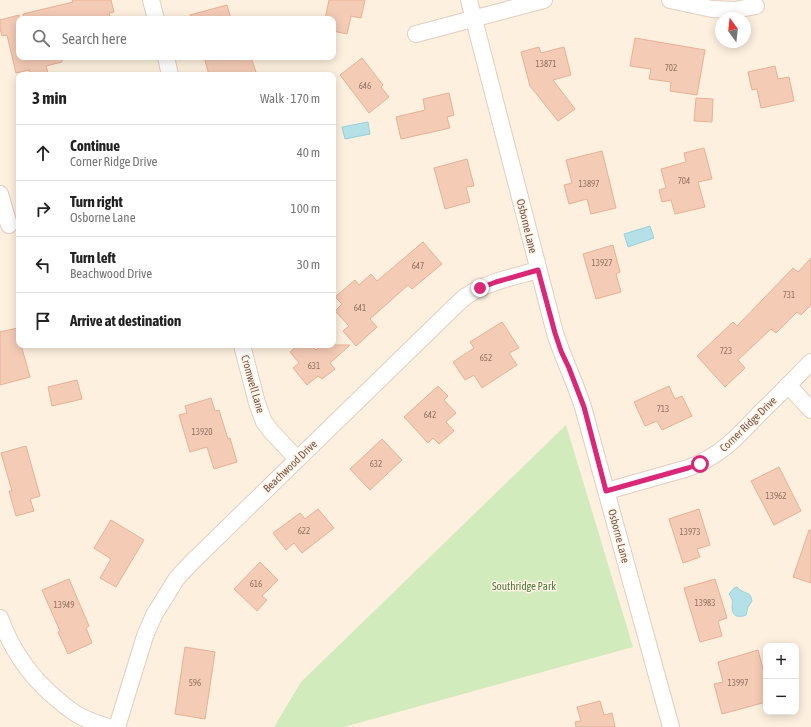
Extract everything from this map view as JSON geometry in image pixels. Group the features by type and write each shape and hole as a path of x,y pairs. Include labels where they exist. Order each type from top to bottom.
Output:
{"street":[{"path":"151,0 155,16"},
{"name":"Osborne Lane","path":"469,0 555,333 584,407 671,727"},
{"path":"416,34 544,0"},
{"path":"670,0 712,9 735,10 756,6"},
{"path":"167,60 169,72"},
{"path":"0,194 9,225"},
{"name":"Beachwood Drive","path":"117,727 145,636 154,615 177,578 453,308 480,288 538,270"},
{"name":"Cromwell Lane","path":"243,348 257,403 264,422 297,459"},
{"name":"Corner Ridge Drive","path":"606,491 688,468 711,458 722,451 811,362"},
{"path":"788,385 811,410"},
{"path":"0,618 10,642 35,679 70,710 94,722 109,727"}],"green space":[{"name":"Southridge Park","path":"566,425 633,647 344,727 274,727 301,682"}],"water":[{"path":"368,122 370,134 345,139 342,127"},
{"path":"650,226 654,238 628,247 624,234"},
{"path":"737,587 750,595 752,601 748,607 746,615 736,616 732,610 732,601 729,594 734,588"}],"building":[{"path":"72,0 111,0 114,12 109,13 110,16 23,16 23,14 73,2"},
{"path":"329,0 365,0 361,18 351,16 347,34 336,32 336,16 326,16"},
{"path":"227,5 230,16 190,16"},
{"path":"19,15 16,16 16,60 62,60 62,62 46,66 48,72 29,72 29,70 16,73 7,35 2,36 0,20"},
{"path":"635,38 705,50 697,95 670,91 671,82 649,79 651,69 630,66"},
{"path":"539,47 541,53 564,47 571,75 553,80 575,109 558,121 530,86 521,52"},
{"path":"362,58 383,85 381,87 389,97 369,113 340,75"},
{"path":"205,60 252,60 256,72 208,72"},
{"path":"775,66 778,79 789,77 794,101 761,108 757,89 752,90 748,72"},
{"path":"449,93 454,115 447,117 450,128 401,139 396,117 425,110 423,99"},
{"path":"696,98 713,99 712,122 694,121"},
{"path":"704,148 712,179 698,182 705,207 675,214 671,200 662,202 659,190 666,188 661,169 686,162 684,153"},
{"path":"602,151 616,208 591,214 587,199 569,204 564,185 572,183 566,160"},
{"path":"467,159 474,186 466,187 470,202 445,209 434,168"},
{"path":"423,242 442,264 412,289 408,285 370,319 377,327 356,346 343,331 349,326 336,312 336,310 342,304 336,296 355,280 359,285 371,274 377,281"},
{"path":"613,245 620,272 616,274 621,292 596,299 583,254"},
{"path":"811,258 811,305 801,315 797,312 776,333 771,329 738,360 745,368 725,387 697,356 733,322 737,326 793,268 798,272"},
{"path":"502,322 519,348 509,353 517,365 482,388 474,375 465,380 453,362 474,348 470,342"},
{"path":"16,328 16,348 22,348 30,377 0,385 0,332"},
{"path":"336,345 350,345 330,363 335,369 322,379 318,376 307,385 293,368 299,363 290,352 295,348 314,348 316,350 318,348 336,348"},
{"path":"77,380 82,399 52,406 48,387"},
{"path":"438,386 448,396 444,400 456,413 446,422 454,431 439,444 433,438 428,443 404,417"},
{"path":"669,386 675,399 682,396 692,416 662,430 657,421 645,426 634,402"},
{"path":"211,398 215,411 219,410 228,439 230,438 237,462 214,469 207,447 190,452 179,415 187,413 185,406"},
{"path":"382,439 402,460 370,490 350,469"},
{"path":"26,446 40,496 30,499 34,511 16,516 9,491 12,491 1,453"},
{"path":"779,467 801,511 774,525 751,481"},
{"path":"318,509 334,528 302,553 294,543 286,550 273,533 300,513 305,519"},
{"path":"699,509 710,545 697,549 700,557 683,563 669,519"},
{"path":"111,520 144,540 116,587 100,578 111,559 94,548"},
{"path":"809,530 811,530 811,583 793,577"},
{"path":"260,562 278,580 262,596 267,600 257,611 234,589"},
{"path":"69,579 89,626 86,628 92,643 68,654 58,632 60,631 42,590"},
{"path":"715,579 727,618 718,621 722,636 700,642 684,588"},
{"path":"185,647 215,652 205,719 175,714"},
{"path":"758,650 763,669 763,703 722,714 714,684 723,682 718,662"},
{"path":"600,701 604,715 612,713 615,727 576,727 575,722 581,721 577,707"}],"route":[{"path":"480,288 538,270 561,351 584,407 606,491 700,464"}]}
